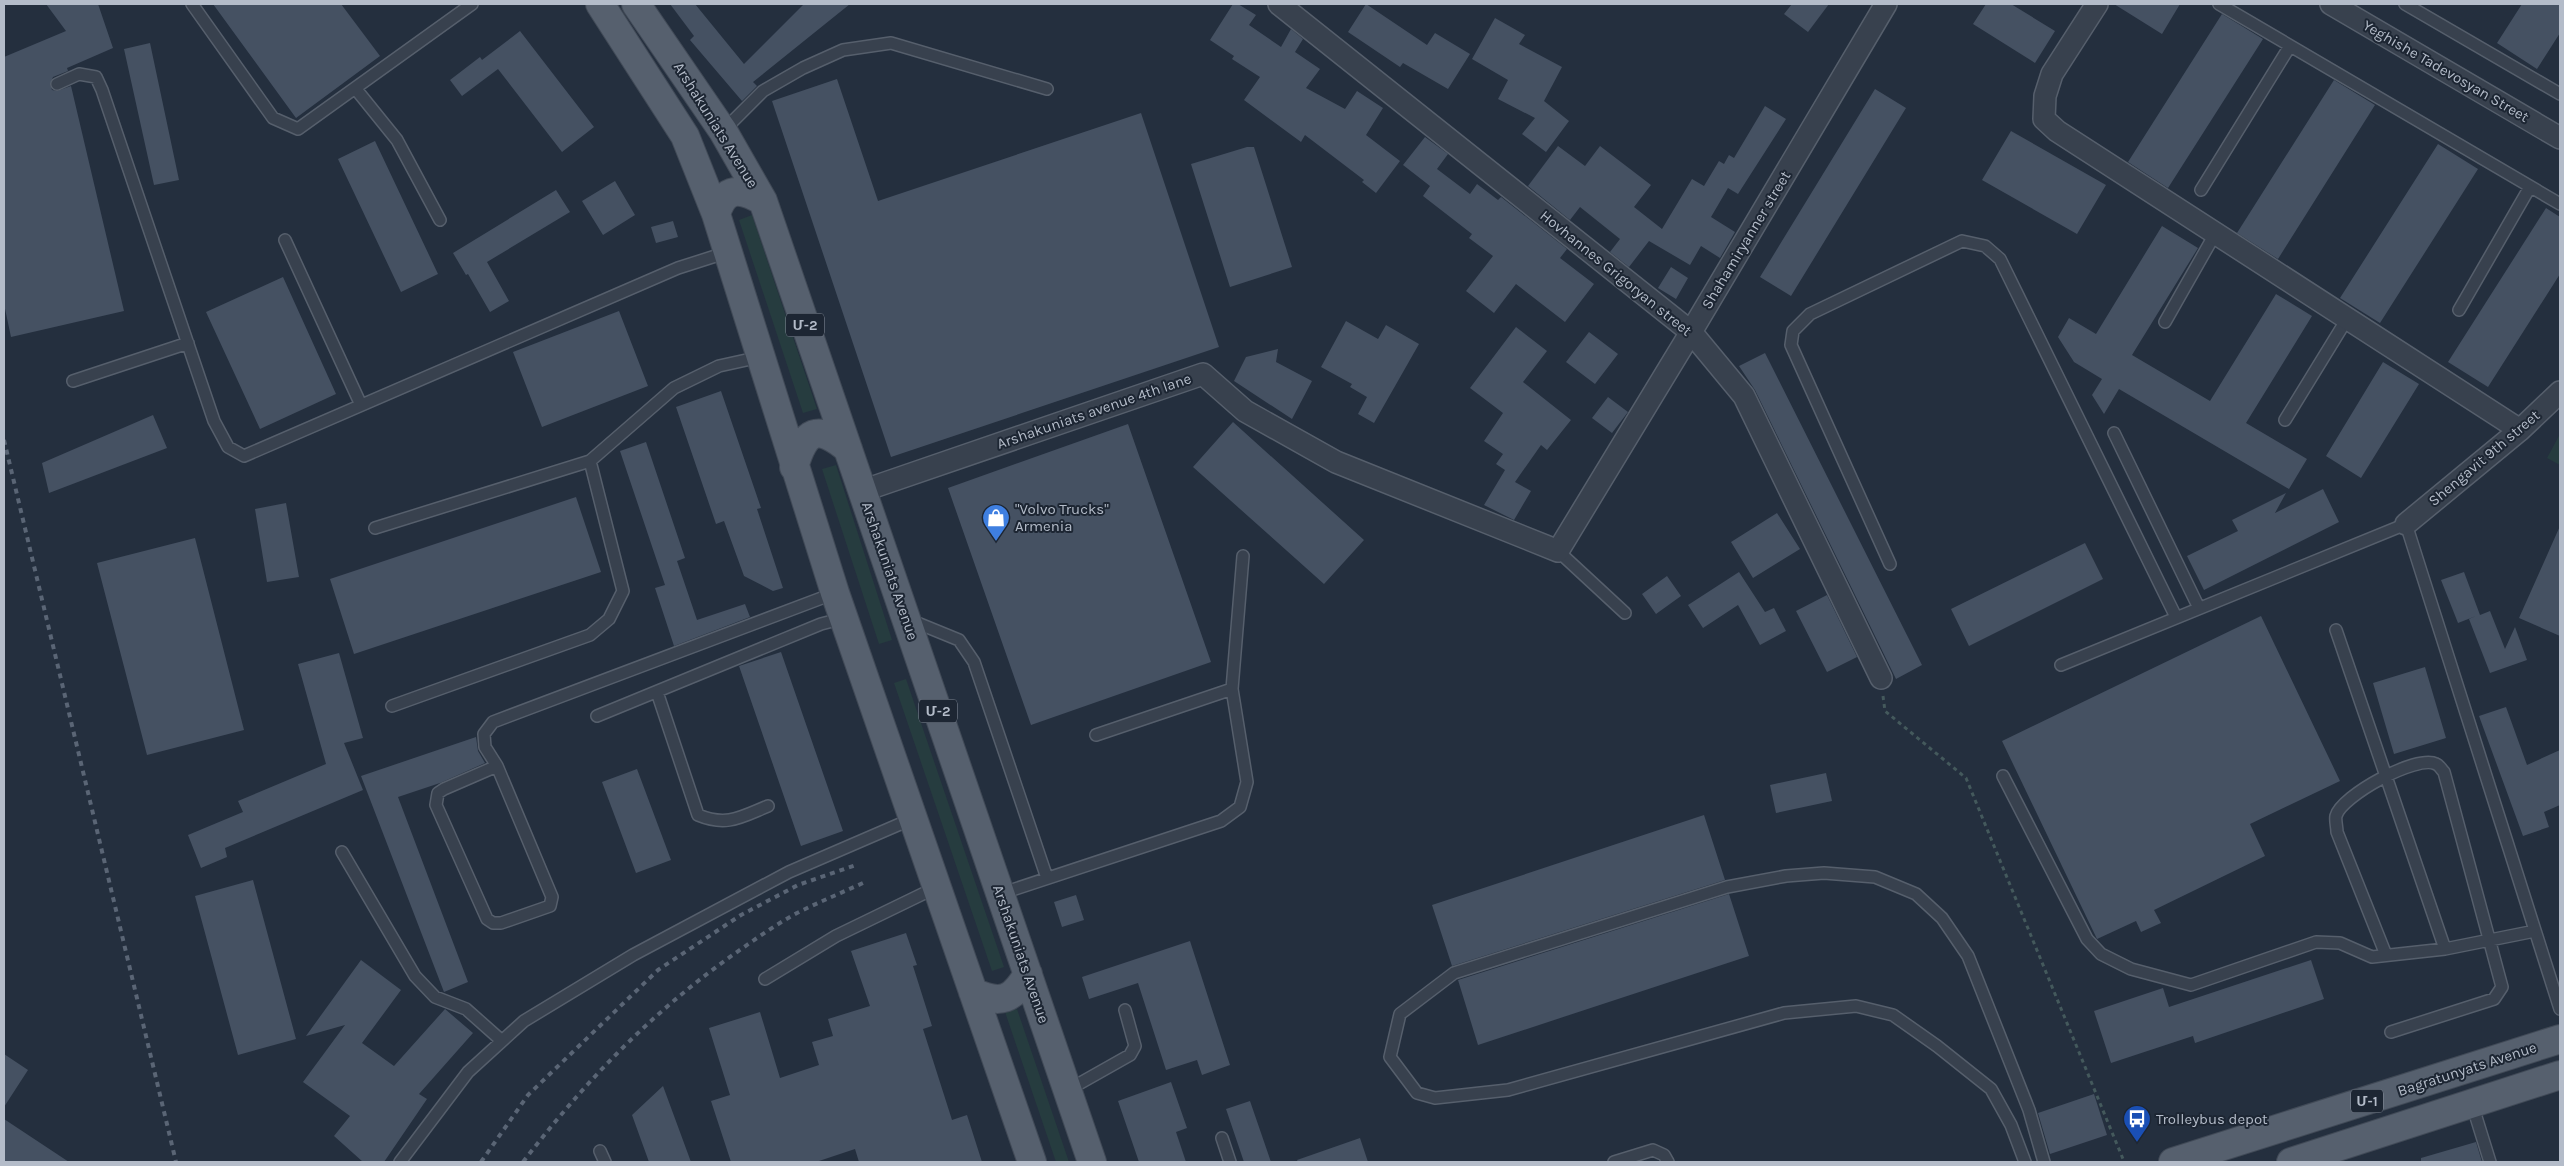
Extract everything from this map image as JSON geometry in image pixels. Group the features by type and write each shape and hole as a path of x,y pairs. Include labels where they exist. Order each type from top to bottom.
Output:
{"main road":[{"path":"600,4 685,136 716,214 835,593 1032,1162"},
{"name":"Arshakuniats Avenue","path":"636,4 723,130 763,201 1092,1162"},
{"path":"716,214 721,200 728,194 737,192 749,193 763,201"},
{"path":"794,467 805,440 814,435 825,434 833,436 848,449"},
{"path":"973,992 990,999 1006,998 1019,988 1028,974"},
{"name":"Bagratunyats Avenue","path":"2173,1162 2560,1039"},
{"name":"Մ-1","path":"2291,1162 2560,1075"}],"street":[{"path":"2097,4 2052,74 2045,96 2044,119 2057,131 2520,430"},
{"name":"Yeghishe Tadevosyan Street","path":"2331,4 2560,138"},
{"name":"Hovhannes Grigoryan street","path":"1283,5 1691,332 1744,396 1881,678"},
{"name":"Shahamiryanner street","path":"1558,551 1691,332 1879,6"},
{"name":"Arshakuniats avenue 4th lane","path":"862,491 1203,374 1246,411 1336,462 1558,551"},
{"name":"Shengavit 9th street","path":"2406,524 2520,430 2560,392"}],"lane":[{"path":"192,4 273,118 298,129 472,4"},
{"path":"2218,4 2560,204"},
{"path":"2405,4 2560,94"},
{"path":"723,130 763,90 803,68 843,50 891,43 1047,89"},
{"path":"2201,190 2290,46"},
{"path":"57,84 79,74 96,77 214,421 228,447 244,456 678,268 728,252"},
{"path":"355,88 396,140 440,220"},
{"path":"2459,310 2530,187"},
{"path":"2165,322 2215,234"},
{"path":"285,240 361,405"},
{"path":"1890,564 1791,345 1793,331 1810,314 1962,241 1985,246 2000,259 2176,617"},
{"path":"2285,420 2347,319"},
{"path":"73,381 188,344"},
{"path":"375,528 590,461 674,388 719,366 760,357"},
{"path":"2114,433 2199,608"},
{"path":"392,706 590,635 609,619 623,591 590,461"},
{"path":"2061,664 2406,524 2560,1009"},
{"path":"1558,551 1625,613"},
{"path":"1000,894 1221,821 1240,807 1247,782 1232,689 1243,556"},
{"path":"497,766 444,789 438,793 436,805 487,919 493,923 502,923 550,906 552,897 497,766 485,747 484,734 493,722 835,593"},
{"path":"597,716 821,624 844,618"},
{"path":"906,618 959,640 974,662 1047,878"},
{"path":"2336,630 2445,949"},
{"path":"1096,735 1232,689"},
{"path":"657,692 698,815 713,821 736,820 768,806"},
{"path":"2386,955 2337,832 2335,816 2343,804 2386,775 2426,762 2436,764 2444,772 2491,941 2502,988 2494,1000 2391,1032"},
{"path":"2003,776 2087,939 2101,954 2131,969 2191,985 2316,942 2340,943 2372,957 2445,949 2535,931"},
{"path":"400,1162 468,1072 524,1021 633,955 789,872 914,818"},
{"path":"342,852 415,976 435,997 466,1009 502,1041"},
{"path":"2025,1162 2011,1125 1991,1089 1937,1046 1893,1015 1856,1006 1784,1013 1508,1090 1435,1098 1418,1093 1390,1057 1400,1014 1454,973 1727,887 1786,876 1824,873 1875,877 1916,894 1942,918 1968,956 2029,1110 2044,1162"},
{"path":"766,980 836,936 937,887"},
{"path":"1068,1090 1130,1055 1135,1046 1124,1010"},
{"path":"2472,1104 2490,1162"},
{"path":"1222,1138 1230,1162"},
{"path":"1614,1162 1653,1150 1664,1155 1668,1162"}],"path":[{"path":"1881,678 1884,711 1966,778 2123,1159"}],"green space":[{"path":"752,215 817,409 803,413 739,220"},
{"path":"2560,434 2560,465 2547,458"},
{"path":"836,465 892,640 879,644 822,469"},
{"path":"906,679 1004,967 992,971 894,683"},
{"path":"1017,1009 1069,1162 1056,1162 1005,1012"}],"building":[{"path":"46,4 98,4 113,48 67,68 68,71 53,77 50,84 52,90 57,91 71,86 124,311 11,337 4,304 4,57 66,31"},
{"path":"213,4 341,4 380,56 296,118"},
{"path":"670,4 695,4 744,64 804,4 850,4 753,82 757,86 742,101 690,40 694,36"},
{"path":"1233,4 1238,4 1256,15 1249,25 1281,47 1291,29 1303,39 1295,52 1320,69 1306,88 1345,109 1357,91 1383,108 1366,135 1400,161 1376,193 1362,182 1364,180 1305,135 1301,142 1244,100 1260,77 1232,59 1234,56 1210,40"},
{"path":"1366,4 1427,45 1435,33 1470,54 1448,89 1403,63 1400,67 1348,32"},
{"path":"1792,4 1829,4 1808,32 1784,14"},
{"path":"1986,4 2011,4 2055,31 2035,63 1973,24"},
{"path":"2114,4 2180,4 2162,34"},
{"path":"2522,4 2560,4 2560,33 2537,69 2497,43"},
{"path":"2222,14 2263,39 2168,188 2128,162"},
{"path":"1495,18 1525,35 1519,44 1562,67 1544,101 1569,121 1546,152 1522,134 1535,118 1498,99 1508,80 1472,59"},
{"path":"520,31 594,127 562,152 498,69 462,96 450,80 480,57 482,60"},
{"path":"150,43 179,180 154,185 124,49"},
{"path":"837,79 878,201 1141,113 1219,347 891,457 772,101"},
{"path":"2334,80 2375,105 2278,259 2237,233"},
{"path":"1875,89 1906,108 1791,296 1760,277"},
{"path":"1765,106 1786,119 1738,194 1728,188 1711,217 1735,232 1720,258 1701,246 1690,265 1649,241 1629,267 1610,252 1620,239 1580,207 1570,220 1528,186 1558,146 1585,166 1600,146 1651,185 1634,207 1662,229 1692,179 1704,186 1719,161 1724,164 1729,155 1734,158"},
{"path":"2011,131 2106,185 2077,234 1982,180"},
{"path":"1425,137 1448,154 1437,169 1470,194 1477,184 1498,200 1501,197 1567,249 1560,258 1594,284 1565,322 1516,284 1494,313 1466,291 1493,256 1469,238 1472,234 1423,196 1430,186 1403,165"},
{"path":"375,141 438,274 401,292 338,159"},
{"path":"2438,144 2478,169 2380,323 2340,298"},
{"path":"1247,147 1254,147 1292,267 1230,287 1191,164"},
{"path":"615,181 635,215 603,235 582,201"},
{"path":"556,190 570,212 487,262 509,301 490,312 468,274 466,275 453,253"},
{"path":"2546,208 2560,217 2560,274 2488,387 2448,362"},
{"path":"673,221 678,237 656,243 651,227"},
{"path":"2162,226 2198,248 2132,355 2210,401 2276,294 2312,316 2246,423 2307,459 2289,489 2119,389 2104,414 2092,395 2102,379 2074,362 2058,337 2069,318 2096,334"},
{"path":"1671,267 1688,278 1676,299 1658,288"},
{"path":"283,277 336,394 260,429 206,312"},
{"path":"619,311 648,386 542,427 513,352"},
{"path":"1346,321 1378,339 1386,325 1419,344 1374,423 1358,414 1367,397 1350,387 1352,384 1321,367"},
{"path":"1516,327 1547,351 1523,382 1571,420 1547,450 1541,445 1515,482 1531,491 1514,520 1484,505 1505,470 1496,464 1503,454 1484,441 1503,413 1470,388"},
{"path":"1589,332 1618,354 1595,384 1566,362"},
{"path":"1278,349 1276,362 1312,381 1292,419 1234,381 1246,357"},
{"path":"1765,353 1922,665 1896,679 1755,390 1739,366"},
{"path":"2383,362 2419,384 2361,478 2326,456"},
{"path":"721,391 761,508 757,509 783,588 773,591 744,576 724,521 716,524 676,407"},
{"path":"1608,397 1628,412 1612,433 1592,418"},
{"path":"153,415 167,448 49,493 42,463"},
{"path":"1233,422 1364,540 1324,584 1193,467"},
{"path":"1128,424 1211,662 1031,725 948,488"},
{"path":"646,442 685,558 677,561 697,620 745,604 750,617 674,646 655,588 665,585 620,451"},
{"path":"2323,489 2339,522 2204,590 2187,556 2238,531 2232,520 2286,493 2275,513"},
{"path":"576,497 601,572 354,654 330,579"},
{"path":"286,503 299,577 267,582 255,509"},
{"path":"1777,513 1800,549 1753,578 1731,542"},
{"path":"2560,526 2560,636 2519,618"},
{"path":"195,538 244,730 147,755 97,563"},
{"path":"2085,543 2103,579 1969,646 1951,609"},
{"path":"1739,572 1765,612 1774,608 1786,631 1760,645 1738,605 1703,628 1688,605"},
{"path":"2464,572 2480,615 2490,611 2505,649 2515,627 2527,660 2490,673 2469,619 2476,616 2458,623 2441,580"},
{"path":"1667,576 1681,596 1656,614 1642,594"},
{"path":"1827,595 1857,657 1827,672 1796,611"},
{"path":"2261,616 2340,781 2250,824 2265,856 2154,910 2161,923 2141,932 2136,921 2097,939 2002,741"},
{"path":"781,652 843,831 801,846 739,666"},
{"path":"339,653 363,738 344,743 363,790 225,848 227,857 201,868 188,835 243,812 238,801 326,764 298,664"},
{"path":"2425,667 2446,738 2394,754 2373,683"},
{"path":"2506,707 2527,765 2560,750 2560,805 2544,812 2549,827 2523,836 2479,716"},
{"path":"476,737 478,751 485,763 440,783 398,797 468,982 444,992 361,776"},
{"path":"637,769 671,860 636,873 602,782"},
{"path":"1826,773 1832,801 1776,813 1770,785"},
{"path":"1704,815 1725,880 1452,966 1432,905"},
{"path":"253,880 296,1039 238,1055 195,896"},
{"path":"1729,894 1749,956 1478,1045 1458,980"},
{"path":"1076,895 1084,920 1062,927 1054,902"},
{"path":"906,933 917,965 913,966 932,1026 923,1029 952,1120 967,1115 982,1162 859,1162 855,1149 816,1162 731,1162 711,1101 730,1095 709,1028 760,1012 780,1078 819,1065 812,1042 833,1036 828,1019 870,1006 851,951"},
{"path":"1190,941 1230,1065 1202,1075 1197,1060 1166,1070 1138,983 1089,999 1082,977"},
{"path":"361,960 401,990 362,1043 394,1066 445,1009 473,1033 419,1094 427,1099 384,1162 363,1162 334,1136 350,1116 303,1082 345,1025 306,1036"},
{"path":"2311,960 2324,999 2195,1043 2193,1036 2111,1063 2094,1011 2163,988 2169,1007"},
{"path":"4,1054 28,1070 4,1107"},
{"path":"1171,1082 1187,1128 1176,1132 1186,1162 1139,1162 1118,1101"},
{"path":"663,1086 691,1162 649,1162 632,1115"},
{"path":"2094,1094 2107,1135 2050,1154 2038,1113"},
{"path":"1250,1101 1271,1162 1244,1162 1226,1109"},
{"path":"4,1119 69,1162 4,1162"},
{"path":"1360,1138 1368,1162 1298,1162 1297,1160"},
{"path":"2476,1142 2482,1162 2421,1162 2421,1158"}],"railway":[{"path":"4,440 176,1162"},
{"path":"481,1162 528,1095 658,970 741,915 798,885 856,865"},
{"path":"523,1162 569,1105 617,1053 697,981 788,918 863,883"}],"place":[{"name":"\"Volvo Trucks\" Armenia","path":"996,542"},
{"name":"Trolleybus depot","path":"2137,1143"}]}
